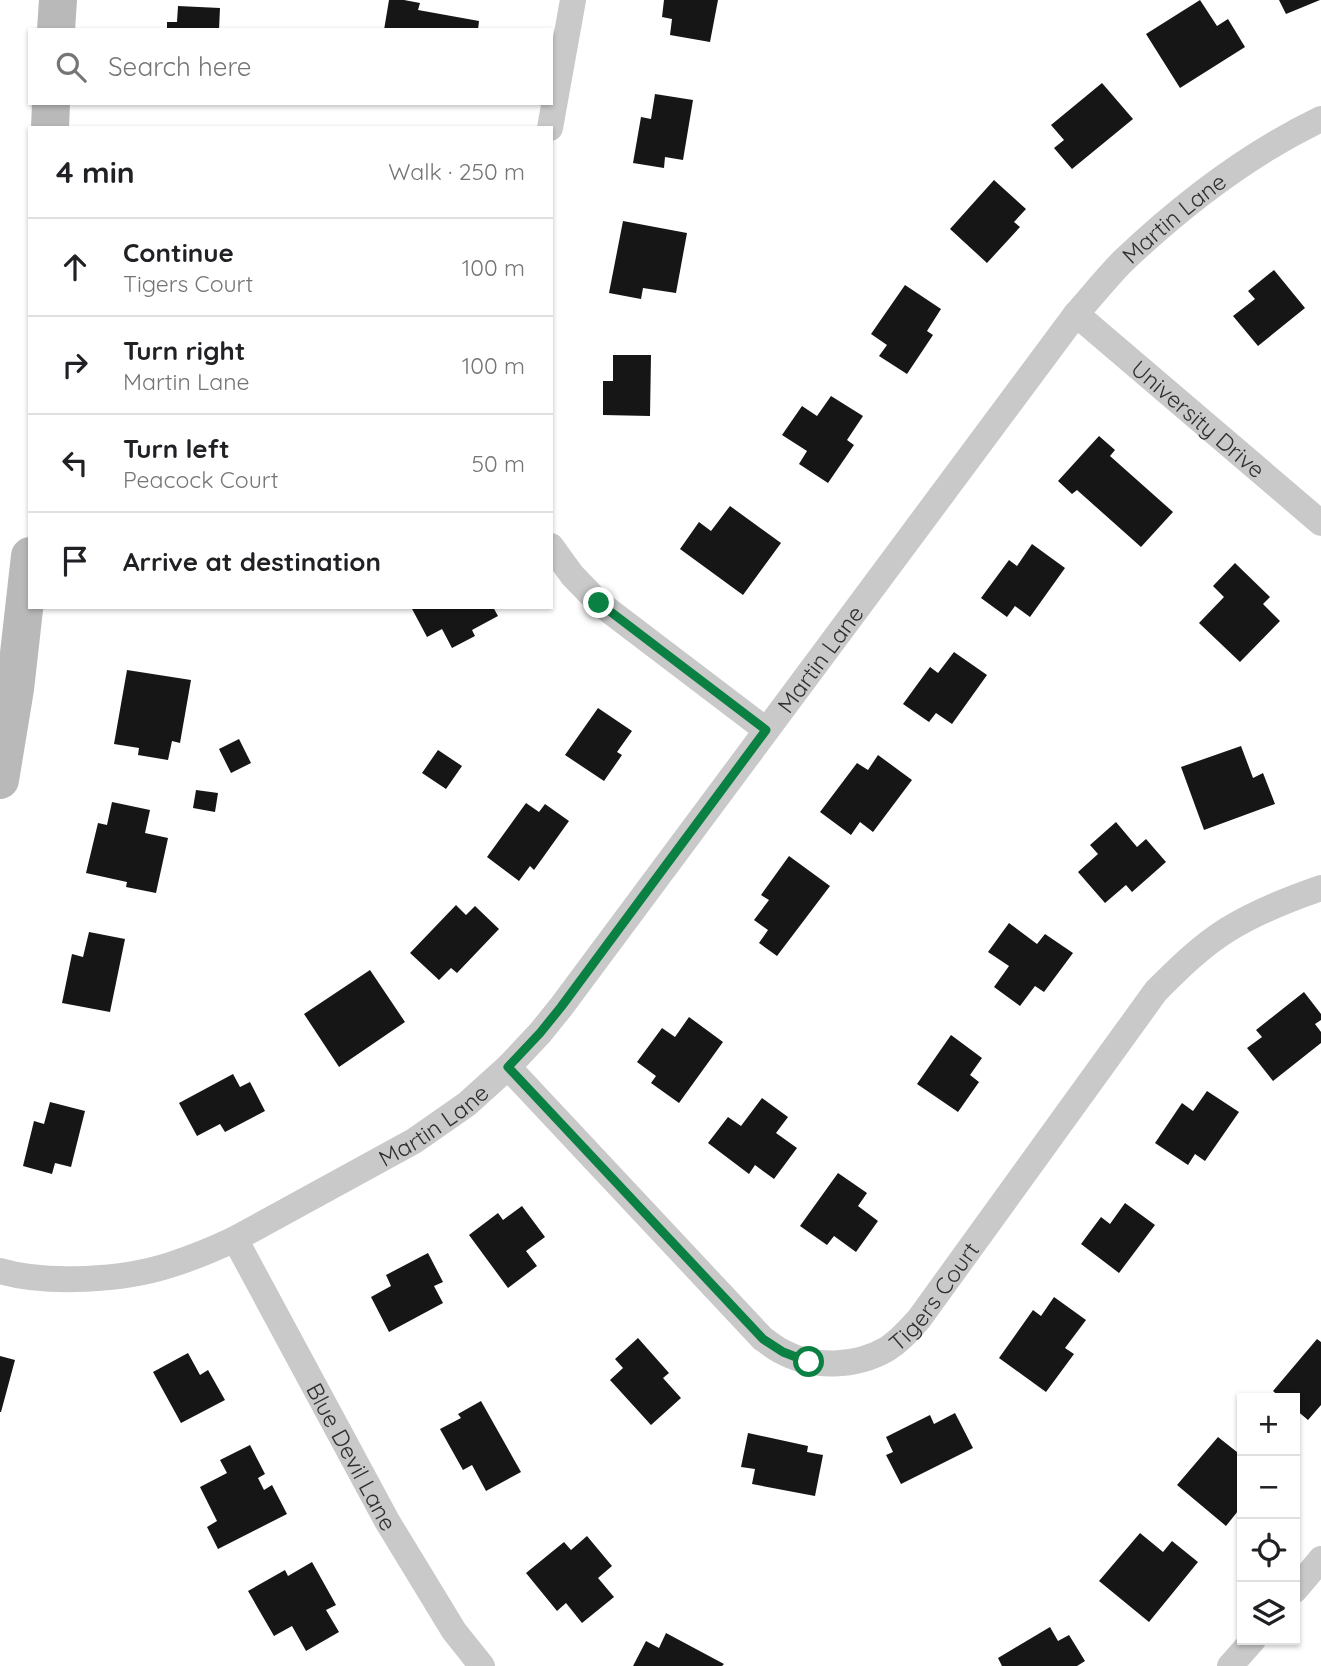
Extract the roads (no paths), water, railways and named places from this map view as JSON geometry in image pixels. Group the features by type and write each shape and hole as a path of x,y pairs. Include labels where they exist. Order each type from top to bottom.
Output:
{"street":[{"path":"56,28 58,0"},
{"path":"550,126 573,0"},
{"path":"50,126 51,105"},
{"name":"Martin Lane","path":"0,1270 17,1276 68,1280 118,1276 168,1266 235,1239 414,1141 467,1104 508,1067 561,1007 1076,314 1122,262 1179,211 1231,172 1321,119"},
{"name":"University Drive","path":"1076,314 1321,523"},
{"path":"553,549 572,575 599,603 766,730"},
{"path":"0,780 15,689 28,574"},
{"name":"Tigers Court","path":"508,1067 763,1339 783,1352 809,1362 837,1364 862,1360 886,1349 906,1335 919,1319 1156,990 1189,958 1226,930 1321,888"},
{"name":"Blue Devil Lane","path":"235,1239 387,1521 454,1631 482,1666"},
{"path":"1300,1584 1321,1559"},
{"path":"1230,1666 1249,1645"}]}
